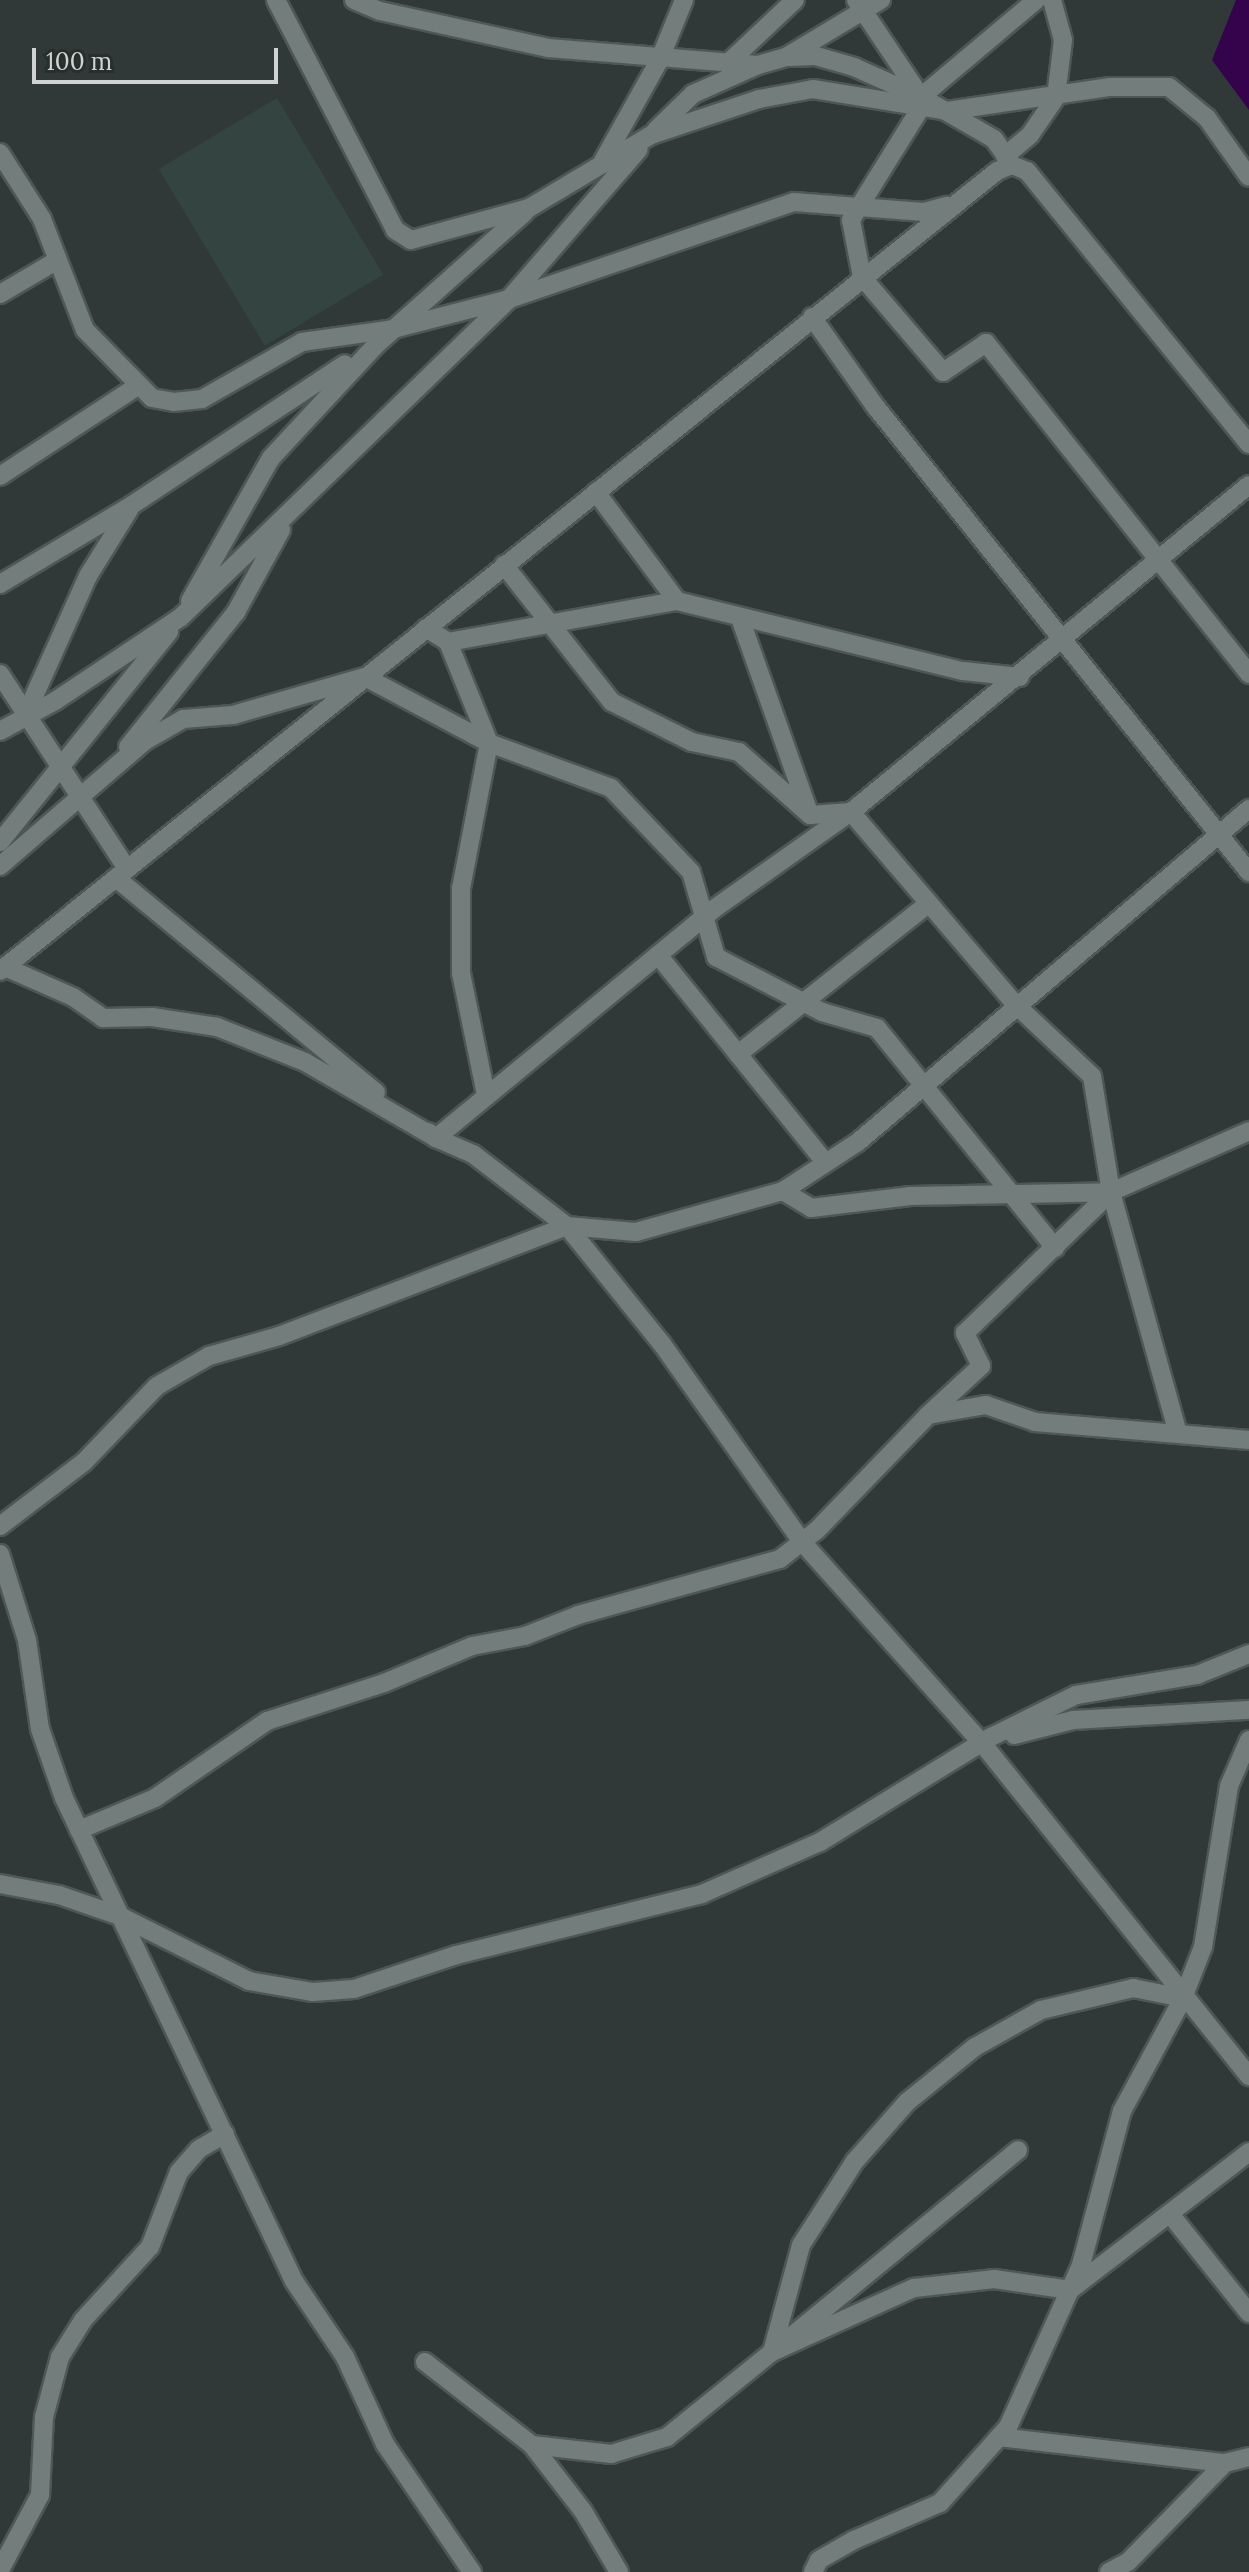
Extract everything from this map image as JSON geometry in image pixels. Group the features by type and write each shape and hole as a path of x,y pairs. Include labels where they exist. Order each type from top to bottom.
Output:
{"street":[{"path":"276,0 395,230 411,240 529,208"},
{"path":"354,0 380,11 548,48 659,61 758,65"},
{"path":"599,166 659,61 684,0"},
{"path":"727,64 795,0"},
{"path":"786,57 860,6 881,0"},
{"path":"1036,0 920,103 851,220 862,277 943,372 986,343 1249,674"},
{"path":"1052,0 1063,40 1056,97 1009,161 2,969 73,997 103,1018 152,1017 217,1027 305,1062 436,1138 473,1154 567,1226 662,1344 803,1543 982,1743 1248,2076"},
{"path":"860,6 920,103"},
{"path":"0,842 181,617 509,299 651,135 693,94 758,65 786,57 816,56 854,67 920,103"},
{"path":"947,111 1110,87 1169,87 1207,118 1249,177"},
{"path":"0,731 26,714 55,701 181,617 271,458 377,344 529,208 651,135 759,99 813,89 920,103 947,111 994,139 1009,161 1027,171 1249,444"},
{"path":"0,153 42,219 85,330 152,398 202,399 302,342 393,329 509,299 794,202 860,204 924,212 955,204"},
{"path":"0,294 58,260"},
{"path":"812,317 875,406 1062,643 1249,872"},
{"path":"0,584 132,505 377,344"},
{"path":"0,476 139,385"},
{"path":"436,1138 705,917 851,812 1020,677 1249,485"},
{"path":"596,492 677,601"},
{"path":"26,714 88,576 132,505"},
{"path":"96,786 236,612 290,514"},
{"path":"504,565 612,702 692,742 739,752 810,815 851,812"},
{"path":"448,642 677,601 963,671 1020,677"},
{"path":"740,618 810,815"},
{"path":"426,628 448,642 489,743 461,902 461,973 486,1095"},
{"path":"0,674 81,799 121,874 289,1026 436,1138"},
{"path":"0,866 145,741 183,719 233,715 365,677 489,743 611,788 691,872 716,957 803,1002 877,1028 1055,1248"},
{"path":"0,1526 84,1462 157,1386 209,1356 279,1336 567,1226 636,1232 783,1191 826,1163 923,1085 1249,809"},
{"path":"851,812 1016,1005 1092,1076 1111,1192 1178,1433"},
{"path":"738,1054 929,903"},
{"path":"658,955 826,1163"},
{"path":"79,1830 155,1798 267,1721 384,1683 472,1646 525,1636 578,1615 780,1559 803,1543 928,1415 981,1366 965,1333 1111,1192 1249,1131"},
{"path":"783,1191 811,1208 910,1196 1111,1192"},
{"path":"928,1415 986,1405 1035,1422 1249,1440"},
{"path":"0,1554 27,1640 46,1753 79,1830 294,2281 345,2357 375,2427 472,2572"},
{"path":"0,1884 59,1895 120,1916 249,1981 313,1992 354,1989 456,1955 702,1894 820,1842 982,1743 1076,1695 1197,1675 1249,1654"},
{"path":"982,1743 1073,1720 1249,1710"},
{"path":"813,2572 819,2560 854,2540 940,2503 999,2437 1070,2290 1122,2111 1183,1998 1203,1947 1229,1786 1249,1740"},
{"path":"772,2352 801,2245 855,2161 907,2102 975,2047 1041,2010 1133,1988 1183,1998"},
{"path":"0,2570 40,2495 46,2407 60,2357 83,2320 150,2247 179,2172 199,2149 225,2134"},
{"path":"532,2445 611,2454 667,2437 970,2195 1018,2150"},
{"path":"772,2352 914,2288 994,2279 1070,2290 1249,2152"},
{"path":"1170,2214 1249,2313"},
{"path":"425,2362 532,2445 583,2511 619,2572"},
{"path":"999,2437 1225,2463 1249,2457"},
{"path":"1109,2572 1128,2562 1225,2463"}],"shaded area":[{"path":"1236,0 1249,0 1249,110 1212,60"},
{"path":"277,98 383,275 265,346 159,169"}]}
